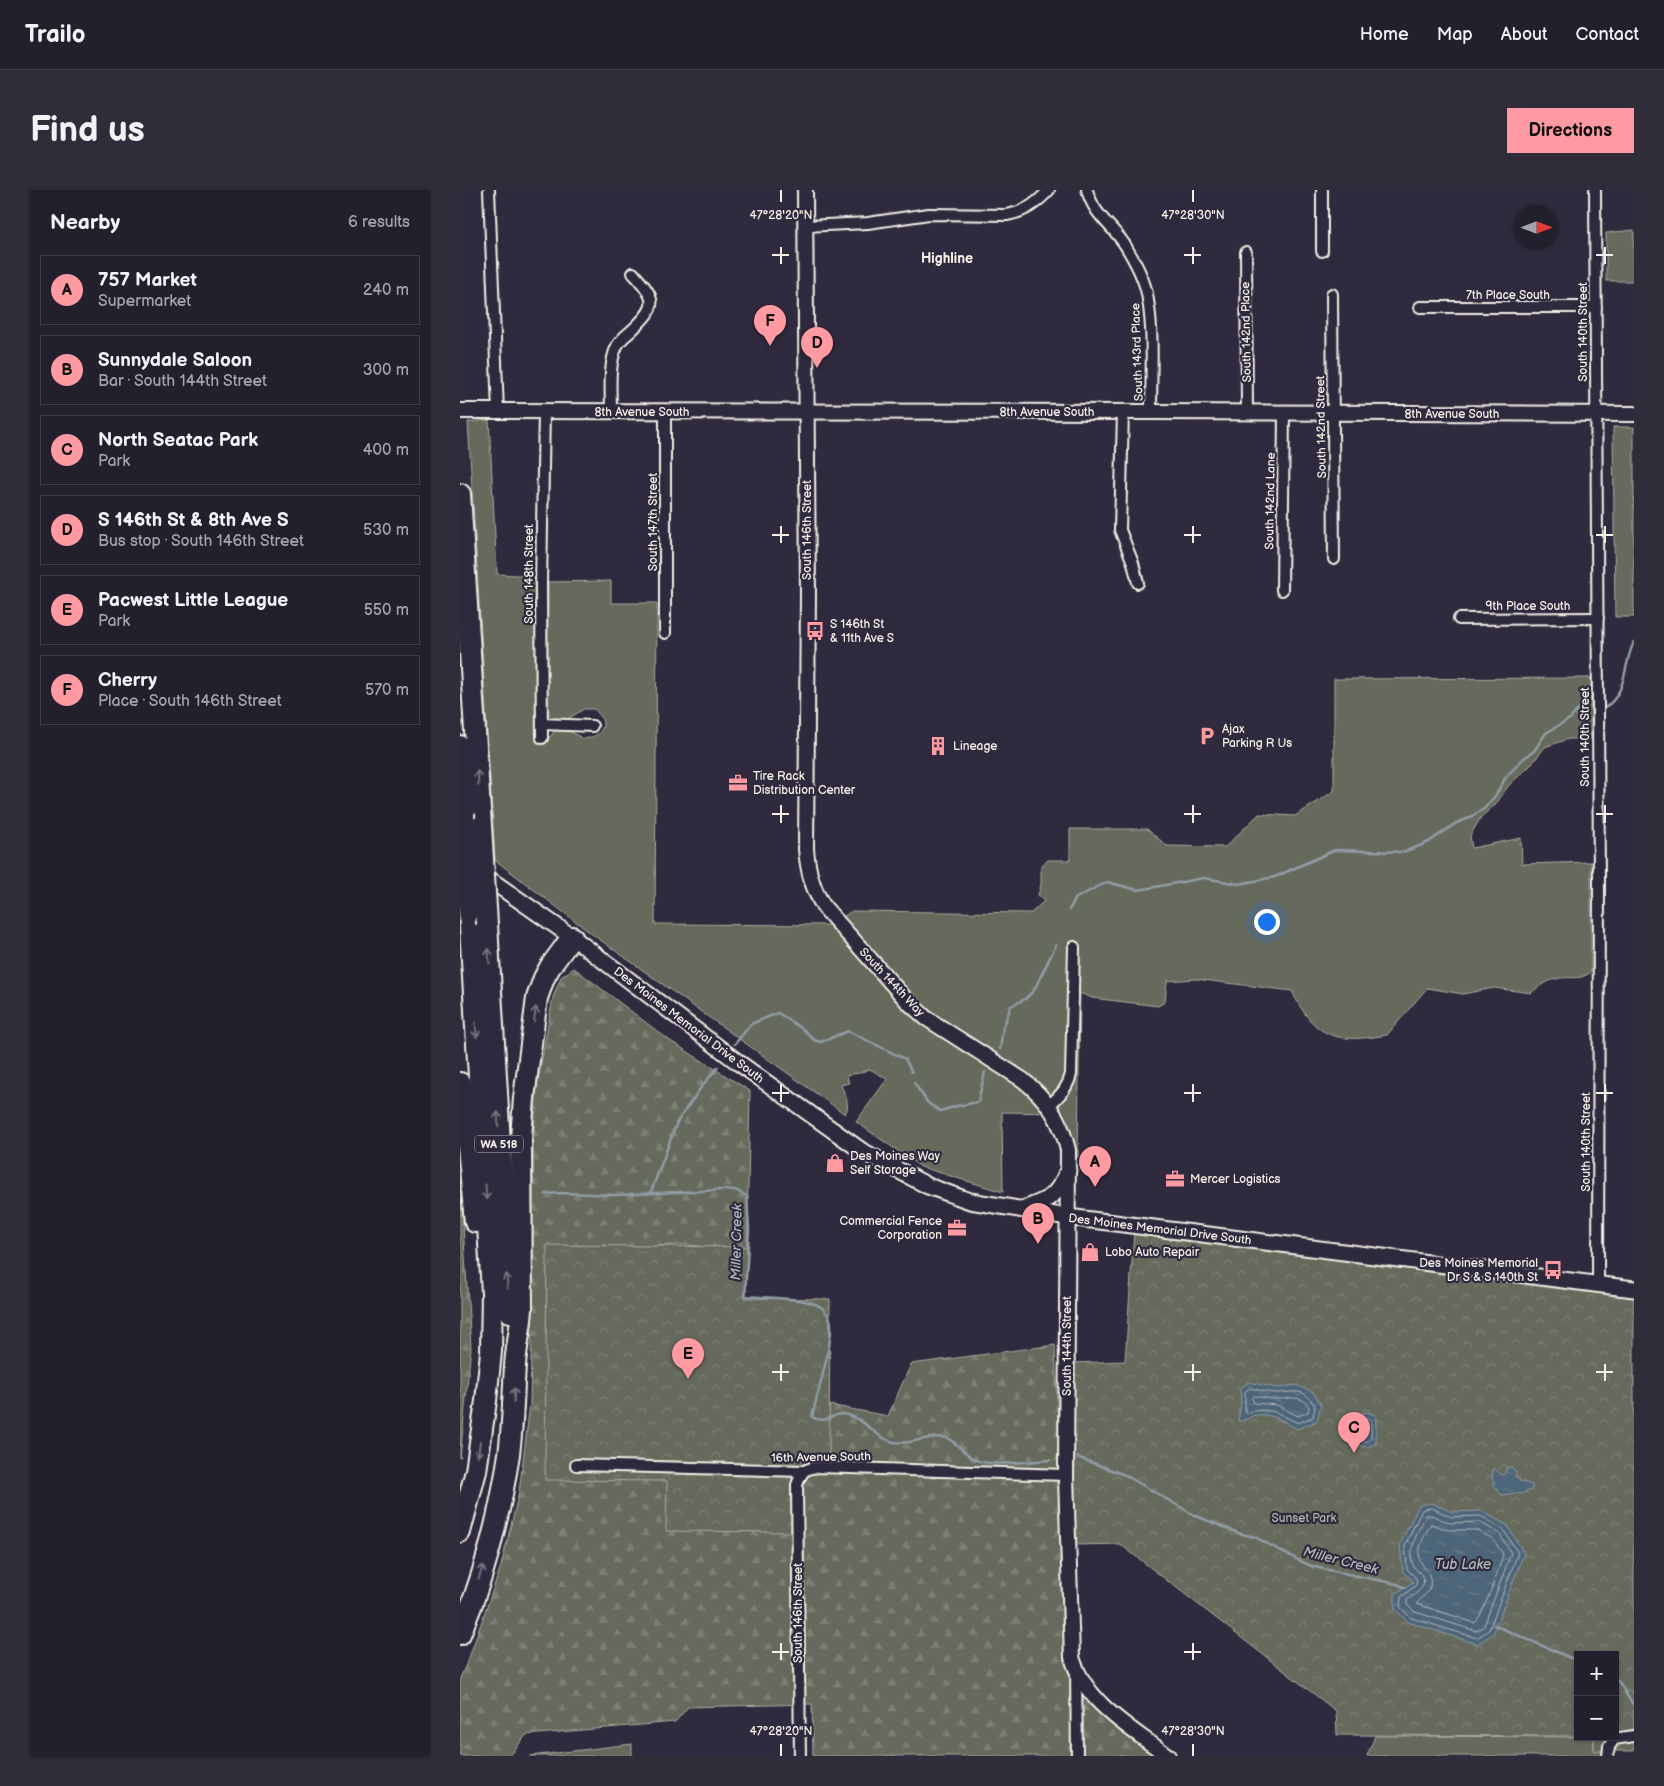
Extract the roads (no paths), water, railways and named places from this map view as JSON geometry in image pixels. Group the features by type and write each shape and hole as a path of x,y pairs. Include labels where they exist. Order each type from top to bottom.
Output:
{"highway":[{"name":"WA 518","path":"460,494 487,924 504,1238 515,1364 509,1453 500,1503 485,1560 460,1634"},
{"name":"WA 518","path":"460,746 492,1293 491,1352 486,1401 476,1471 460,1532"},
{"path":"515,1364 522,1309 521,1138 524,1098 537,998 547,972 572,937"},
{"path":"460,1083 467,1136 476,1239 486,1401"}],"main road":[{"name":"Des Moines Memorial Drive South","path":"460,858 572,937 739,1064 862,1151 928,1186 970,1201 1068,1217 1634,1289"},
{"path":"1021,1210 1041,1203 1056,1194 1068,1170"}],"street":[{"path":"489,190 498,411"},
{"name":"South 146th Street","path":"805,190 807,413 806,849 808,870"},
{"path":"805,226 876,222 929,214 1007,215 1020,213 1050,190"},
{"name":"South 143rd Place","path":"1087,190 1099,216 1127,247 1143,279 1148,299 1150,322 1151,412"},
{"path":"1322,190 1322,251"},
{"name":"South 140th Street","path":"1595,190 1598,618 1598,1284"},
{"name":"South 142nd Place","path":"1246,252 1247,412"},
{"path":"611,411 611,374 616,348 620,341 649,314 651,307 651,300 647,289 632,273"},
{"name":"South 142nd Street","path":"1332,294 1334,559"},
{"name":"7th Place South","path":"1420,307 1596,307"},
{"name":"8th Avenue South","path":"460,411 1634,414"},
{"name":"South 148th Street","path":"542,738 541,585 544,411"},
{"name":"South 147th Street","path":"665,412 665,632"},
{"name":"South 143rd Place","path":"1122,412 1120,530 1133,563 1138,583"},
{"name":"South 142nd Lane","path":"1282,590 1284,413"},
{"name":"9th Place South","path":"1459,619 1598,618"},
{"path":"542,724 592,726"},
{"name":"South 144th Way","path":"808,870 816,894 824,907 909,1003 939,1028 1024,1080 1042,1095 1050,1105"},
{"path":"1050,1105 1065,1091 1071,1074 1074,947"},
{"name":"South 144th Street","path":"1050,1105 1064,1134 1068,1150 1066,1475 1071,1641 1076,1669 1077,1756"},
{"name":"16th Avenue South","path":"576,1465 804,1471 820,1467 1066,1475"},
{"name":"South 146th Street","path":"800,1756 798,1485 804,1471"},
{"path":"1076,1669 1084,1685 1110,1712 1168,1756"},
{"path":"1608,1756 1610,1743 1614,1739 1634,1736"}],"water":[{"path":"1248,1382 1278,1388 1296,1385 1313,1392 1321,1405 1317,1421 1297,1429 1267,1415 1251,1416 1243,1421 1238,1421 1241,1402 1240,1389"},
{"path":"1366,1412 1376,1415 1376,1443 1368,1447 1355,1445 1356,1434 1349,1426 1354,1419"},
{"path":"1511,1467 1516,1472 1515,1476 1520,1481 1532,1485 1532,1490 1520,1494 1502,1495 1499,1492 1493,1480 1494,1468 1502,1475 1505,1474 1506,1468"},
{"name":"Tub Lake","path":"1432,1503 1452,1512 1481,1511 1507,1525 1524,1553 1493,1634 1477,1644 1408,1622 1395,1609 1395,1594 1413,1582 1403,1572 1400,1544 1419,1505"}],"waterway":[{"path":"1606,707 1613,701 1622,685 1634,642"},
{"path":"1069,910 1076,898 1107,882 1138,890 1204,878 1239,884 1275,877 1335,850 1404,852 1429,842 1456,823 1484,809 1495,796 1506,777 1524,758 1534,751 1546,733 1571,718 1578,709 1586,707"},
{"path":"1000,1049 1003,1028 1011,1006 1025,999 1034,990 1056,945"},
{"name":"Miller Creek","path":"735,1044 751,1024 778,1013 804,1030 814,1040 821,1042 848,1031 905,1059 912,1072"},
{"name":"Miller Creek","path":"651,1192 677,1122 718,1067"},
{"path":"914,1083 928,1103 940,1111 978,1102 985,1072"},
{"name":"Miller Creek","path":"546,1194 614,1195 735,1190 747,1196 749,1229 745,1296 806,1301 821,1307 830,1319 828,1351 812,1417 822,1420 839,1414 848,1415 859,1420 884,1439 890,1441 904,1443 940,1437 947,1438 971,1457 981,1462 1000,1464 1050,1460"},
{"name":"Miller Creek","path":"1077,1457 1125,1475 1194,1515 1238,1533 1255,1537 1314,1567 1397,1584 1406,1588"},
{"name":"Miller Creek","path":"1494,1625 1574,1659"},
{"name":"Miller Creek","path":"1619,1683 1634,1705"}],"place":[{"name":"Cherry","path":"770,346"},
{"name":"S 146th St & 8th Ave S","path":"817,368"},
{"name":"S 146th St & 11th Ave S","path":"815,631"},
{"name":"Ajax Parking R Us","path":"1207,736"},
{"name":"Lineage","path":"938,746"},
{"name":"Tire Rack Distribution Center","path":"738,783"},
{"name":"Des Moines Way Self Storage","path":"835,1163"},
{"name":"Mercer Logistics","path":"1175,1179"},
{"name":"757 Market","path":"1095,1187"},
{"name":"Commercial Fence Corporation","path":"957,1228"},
{"name":"Sunnydale Saloon","path":"1038,1244"},
{"name":"Lobo Auto Repair","path":"1090,1252"},
{"name":"Des Moines Memorial Dr S & S 140th St","path":"1553,1270"},
{"name":"Pacwest Little League","path":"688,1379"},
{"name":"North Seatac Park","path":"1354,1453"}],"district":[{"name":"Highline","path":"947,258"}],"park label":[{"name":"Sunset Park","path":"1304,1518"}]}
